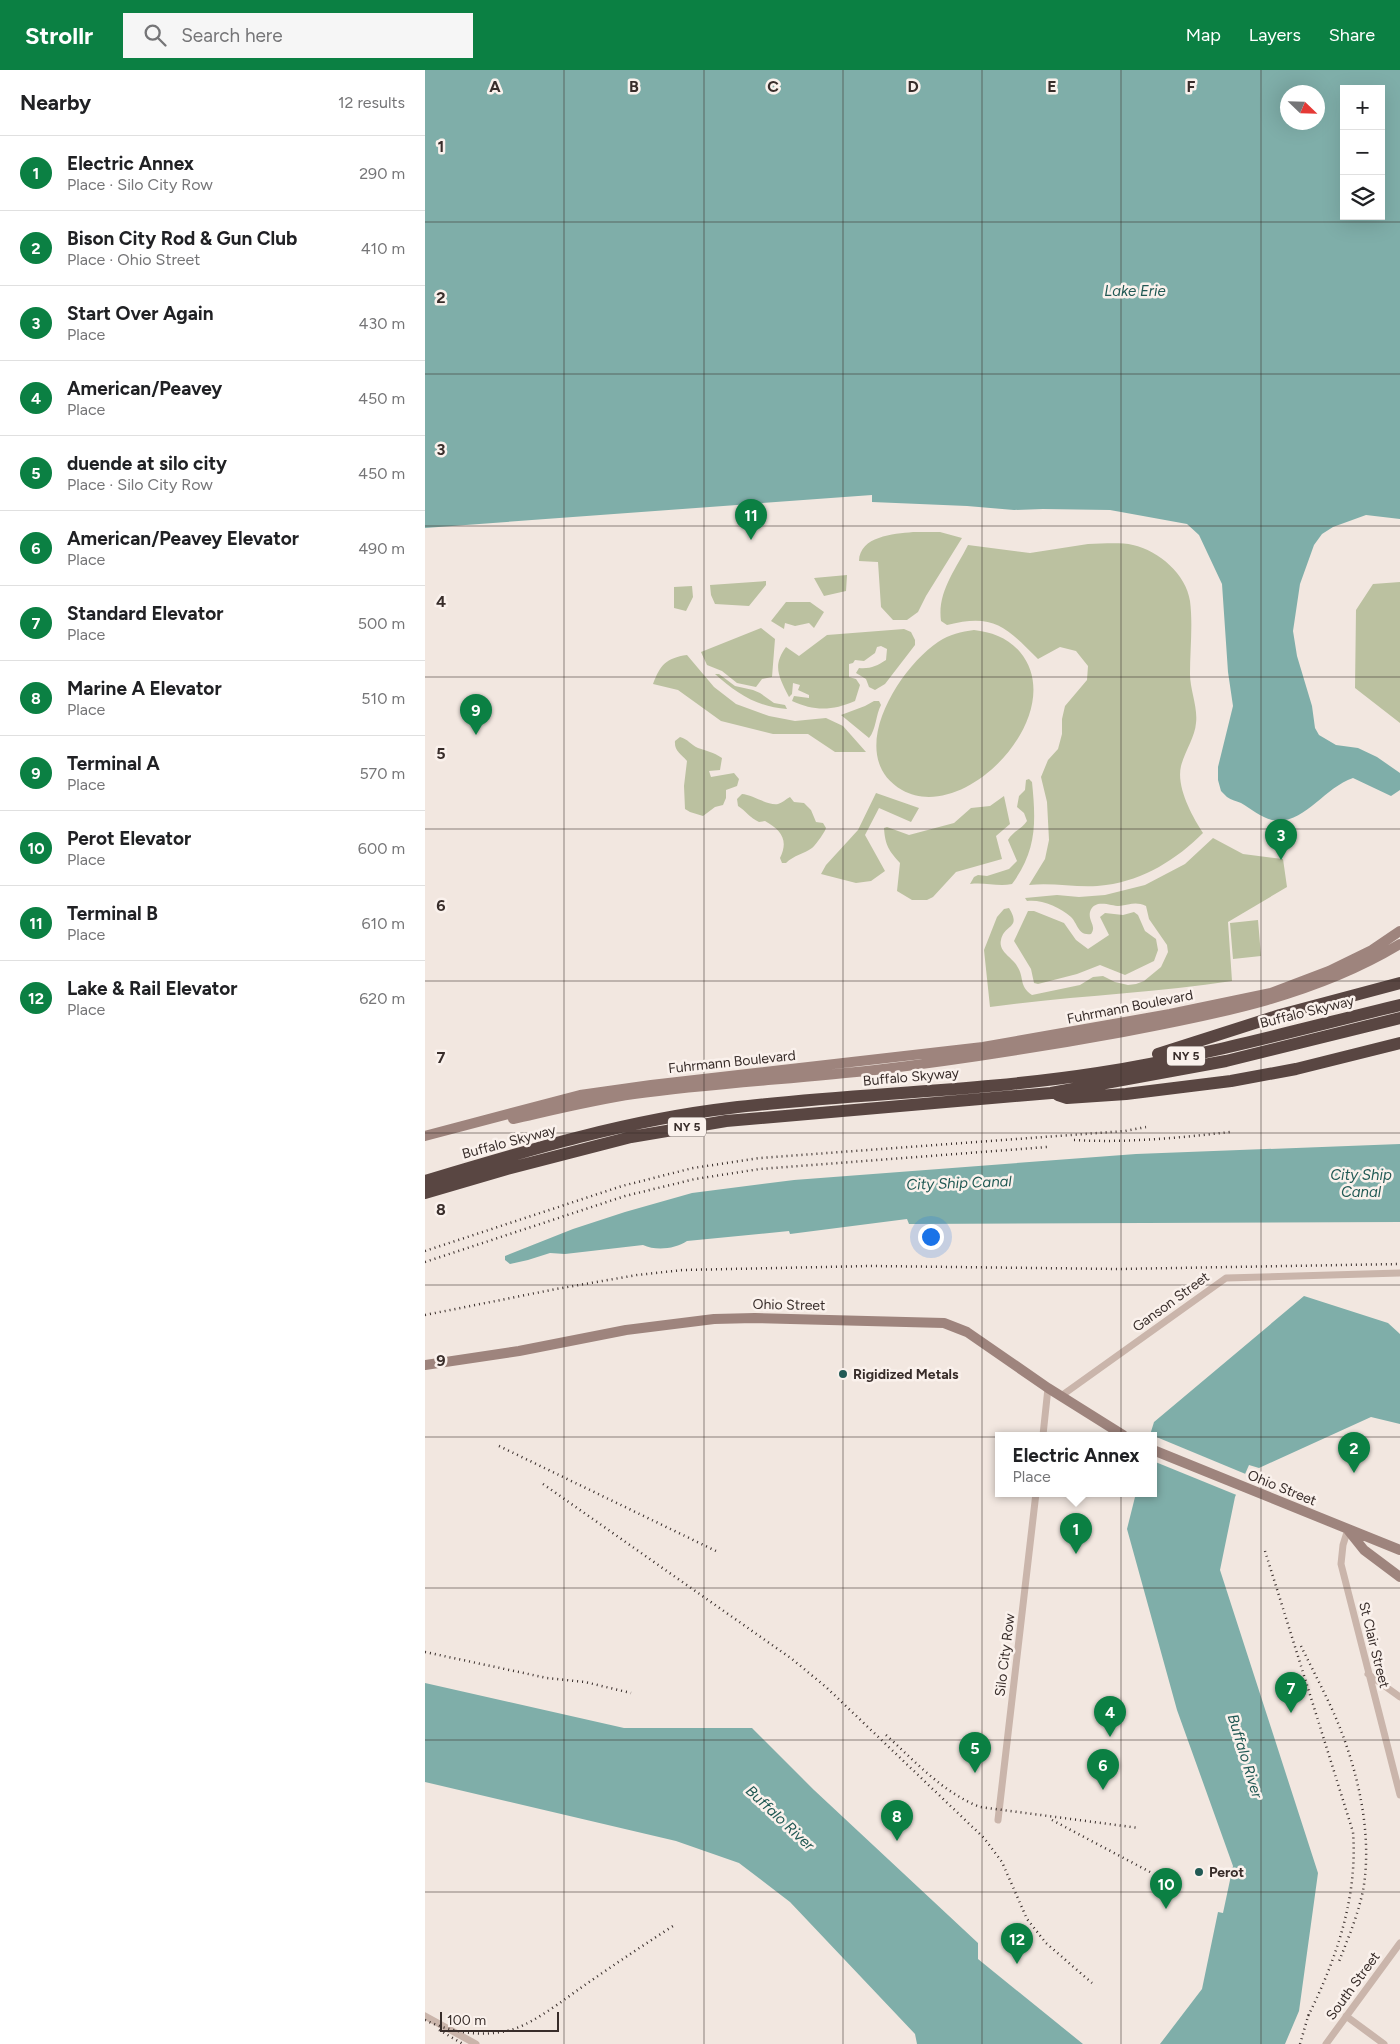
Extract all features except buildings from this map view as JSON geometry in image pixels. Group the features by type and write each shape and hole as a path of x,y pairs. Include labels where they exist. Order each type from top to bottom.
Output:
{"highway":[{"path":"1098,1073 1279,1015 1400,983"},
{"name":"Buffalo Skyway","path":"968,1093 1098,1073 1207,1052 1400,1005"},
{"name":"Buffalo Skyway","path":"429,1180 638,1123 730,1108 968,1093 1051,1093 1226,1061 1400,1018"},
{"path":"1051,1093 1067,1098 1173,1090 1296,1069 1400,1043"},
{"name":"Buffalo Skyway","path":"425,1193 507,1169 631,1137 726,1121 954,1094"}],"street":[{"name":"Fuhrmann Boulevard","path":"1281,992 1372,950 1400,931"},
{"name":"Fuhrmann Boulevard","path":"425,1141 580,1095 633,1087 984,1051 1281,992 1345,973 1400,944"},
{"name":"Fuhrmann Boulevard","path":"425,1136 487,1122"},
{"name":"Ganson Street","path":"1061,1396 1226,1278 1400,1273"},
{"name":"Ohio Street","path":"429,1364 519,1351 626,1330 714,1319 755,1318 944,1323 967,1332 1048,1388 1118,1432"},
{"path":"1043,1432 1048,1388"},
{"name":"Ohio Street","path":"1157,1452 1400,1550"},
{"name":"Silo City Row","path":"998,1820 1037,1497"},
{"path":"1347,1529 1364,1550 1400,1577"},
{"name":"St Clair Street","path":"1347,1529 1341,1564 1400,1795"},
{"path":"1368,1674 1400,1698"},
{"name":"South Street","path":"1326,2044 1400,1943"},
{"path":"425,2016 476,2044"},
{"path":"1346,2016 1384,2044"}],"green space":[{"path":"913,532 940,532 962,538 918,612 907,620 893,620 881,607 878,562 859,561 865,546 871,541 887,535"},
{"path":"1088,544 1128,544 1152,552 1170,565 1183,582 1187,591 1190,601 1191,619 1190,680 1196,717 1194,734 1183,760 1180,774 1186,801 1203,833 1171,860 1134,878 1097,886 1029,885 1045,859 1049,840 1047,802 1041,777 1048,760 1058,749 1062,734 1062,719 1065,706 1087,680 1088,666 1076,651 1060,647 1038,659 1008,631 988,622 963,622 947,625 941,621 942,600 949,581 968,545 1030,553"},
{"path":"847,575 846,591 824,596 814,578"},
{"path":"766,581 766,585 749,606 715,604 711,595 710,585"},
{"path":"1400,582 1400,723 1355,688 1356,610 1373,584"},
{"path":"692,586 693,597 686,611 674,608 674,587"},
{"path":"786,602 810,602 824,612 814,628 809,623 795,626 785,623 784,629 771,621"},
{"path":"761,628 775,639 772,677 762,679 756,687 737,683 722,671 707,665 701,652"},
{"path":"904,629 911,632 915,645 885,684 875,690 869,687 866,679 856,673 859,668 873,667 886,660 887,649 881,646 877,647 875,653 864,661 855,660 849,664 849,677 856,679 860,685 855,701 839,707 808,707 792,701 794,696 809,698 809,695 798,690 800,685 793,683 792,694 789,697 782,683 778,666 786,647 799,656 827,635"},
{"path":"974,630 993,634 1005,639 1015,647 1020,652 1032,677 1032,704 1022,732 1004,757 980,778 954,792 927,797 902,790 885,775 877,756 877,735 883,713 894,691 923,654 947,637"},
{"path":"687,655 714,687 736,704 769,716 795,721 826,718 843,726 866,752 835,752 808,734 773,734 721,721 678,690 653,684 661,667 669,660"},
{"path":"715,674 719,674 735,686 753,690 774,703 785,705 787,709 776,708 748,698"},
{"path":"874,701 879,701 881,705 869,738 841,715"},
{"path":"680,737 698,748 722,758 720,770 709,771 711,777 734,773 739,779 737,786 726,790 726,798 723,805 715,807 703,816 685,809 684,786 687,761 678,752 675,744 675,741"},
{"path":"1029,779 1032,782 1034,810 1033,835 1026,859 1020,871 1012,884 970,884 974,877 978,875 987,876 1009,869 1017,861 1008,840 1027,821 1024,813 1017,807 1019,796 1025,790 1026,780"},
{"path":"876,793 919,808 911,822 879,808 865,835 885,871 871,881 856,883 821,874 826,865 858,830"},
{"path":"742,794 774,804 790,797 794,802 804,803 811,810 816,822 823,823 826,828 812,848 786,863 782,863 780,858 784,846 782,836 771,824 765,821 759,822 738,806 737,799"},
{"path":"1004,796 1010,824 996,836 1002,859 956,872 933,897 927,900 912,900 897,891 900,863 888,847 884,828 887,827 909,835 954,823 971,808 990,806"},
{"path":"1213,838 1243,854 1283,859 1287,887 1228,922 1232,981 1172,989 990,1007 984,950 997,917 1004,909 1009,908 1014,920 1003,935 1001,940 1002,948 1017,966 1023,985 1032,995 1080,985 1093,977 1103,976 1115,982 1128,985 1144,981 1161,967 1168,952 1167,945 1149,919 1146,906 1136,904 1119,906 1095,905 1090,912 1093,931 1091,934 1087,934 1083,933 1071,917 1061,910 1050,904 1027,901 1025,898 1057,895 1079,897 1105,895 1145,885 1185,864"},
{"path":"1028,911 1034,911 1064,923 1076,940 1088,949 1109,935 1100,917 1105,913 1123,915 1134,912 1138,915 1145,931 1156,939 1158,950 1154,961 1125,975 1100,965 1077,974 1038,984 1034,983 1031,969 1014,941"},
{"path":"1258,920 1261,956 1233,959 1230,923"}],"water":[{"name":"Lake Erie","path":"425,70 1400,70 1400,519 1366,515 1333,527 1322,534 1314,545 1300,584 1293,631 1297,656 1312,706 1315,728 1319,735 1336,745 1358,748 1377,757 1400,773 1400,790 1391,796 1353,778 1342,783 1304,812 1283,820 1272,820 1260,815 1229,798 1221,791 1218,780 1218,767 1233,706 1228,672 1222,584 1199,535 1187,524 1110,510 1014,510 872,502 872,495 425,528"},
{"name":"City Ship Canal","path":"1400,1144 1400,1222 909,1224 907,1219 790,1234 789,1231 687,1241 677,1246 665,1248 643,1245 565,1254 550,1253 510,1264 505,1260 505,1256 573,1229 692,1193 794,1180 1136,1154"},
{"name":"Buffalo River","path":"1304,1296 1388,1323 1400,1334 1400,1424 1371,1417 1259,1468 1249,1465 1235,1497 1220,1570 1318,1873 1299,2011 1285,2044 1160,2044 1202,1989 1218,1912 1223,1913 1233,1866 1177,1710 1127,1529 1135,1497 1157,1497 1157,1432 1151,1432 1154,1422"},
{"name":"Buffalo River","path":"425,1683 624,1728 752,1728 814,1790 978,1943 978,1959 1083,2044 917,2044 915,2034 790,1902 739,1863 676,1841 425,1782"}],"pier":[{"path":"1157,1437 1248,1475 1239,1496 1157,1463"}],"railway":[{"path":"425,1251 622,1186 693,1168 760,1158 1125,1131 1146,1127"},
{"path":"1074,1140 1113,1141 1230,1132"},
{"path":"425,1262 625,1196 695,1179 760,1169 1047,1147"},
{"path":"425,1315 556,1289 637,1275 683,1270 871,1266 1119,1269 1400,1264"},
{"path":"499,1446 716,1551"},
{"path":"543,1484 792,1659 826,1687 984,1838 1002,1862 1027,1919 1046,1943 1092,1983"},
{"path":"1265,1551 1353,1832 1352,1880 1343,1928 1327,1974 1307,2018"},
{"path":"1301,1646 1340,1728 1357,1782 1364,1820 1366,1839 1365,1877 1355,1921 1338,1964"},
{"path":"425,1652 547,1678 585,1682 631,1693"},
{"path":"886,1735 941,1785 966,1801 980,1807 1139,1828"},
{"path":"1052,1820 1150,1872"},
{"path":"425,2020 446,2028 468,2033 480,2034 514,2029 532,2021 549,2010 673,1926"},
{"path":"1300,2044 1309,2013"},
{"path":"439,2030 463,2044"}],"place":[{"name":"Terminal B","path":"751,540"},
{"name":"Terminal A","path":"476,735"},
{"name":"Start Over Again","path":"1281,860"},
{"name":"Rigidized Metals","path":"843,1374"},
{"name":"Bison City Rod & Gun Club","path":"1354,1473"},
{"name":"Electric Annex","path":"1076,1554"},
{"name":"Standard Elevator","path":"1291,1713"},
{"name":"American/Peavey","path":"1110,1737"},
{"name":"duende at silo city","path":"975,1773"},
{"name":"American/Peavey Elevator","path":"1103,1790"},
{"name":"Marine A Elevator","path":"897,1841"},
{"name":"Perot","path":"1199,1872"},
{"name":"Perot Elevator","path":"1166,1909"},
{"name":"Lake & Rail Elevator","path":"1017,1964"}]}
